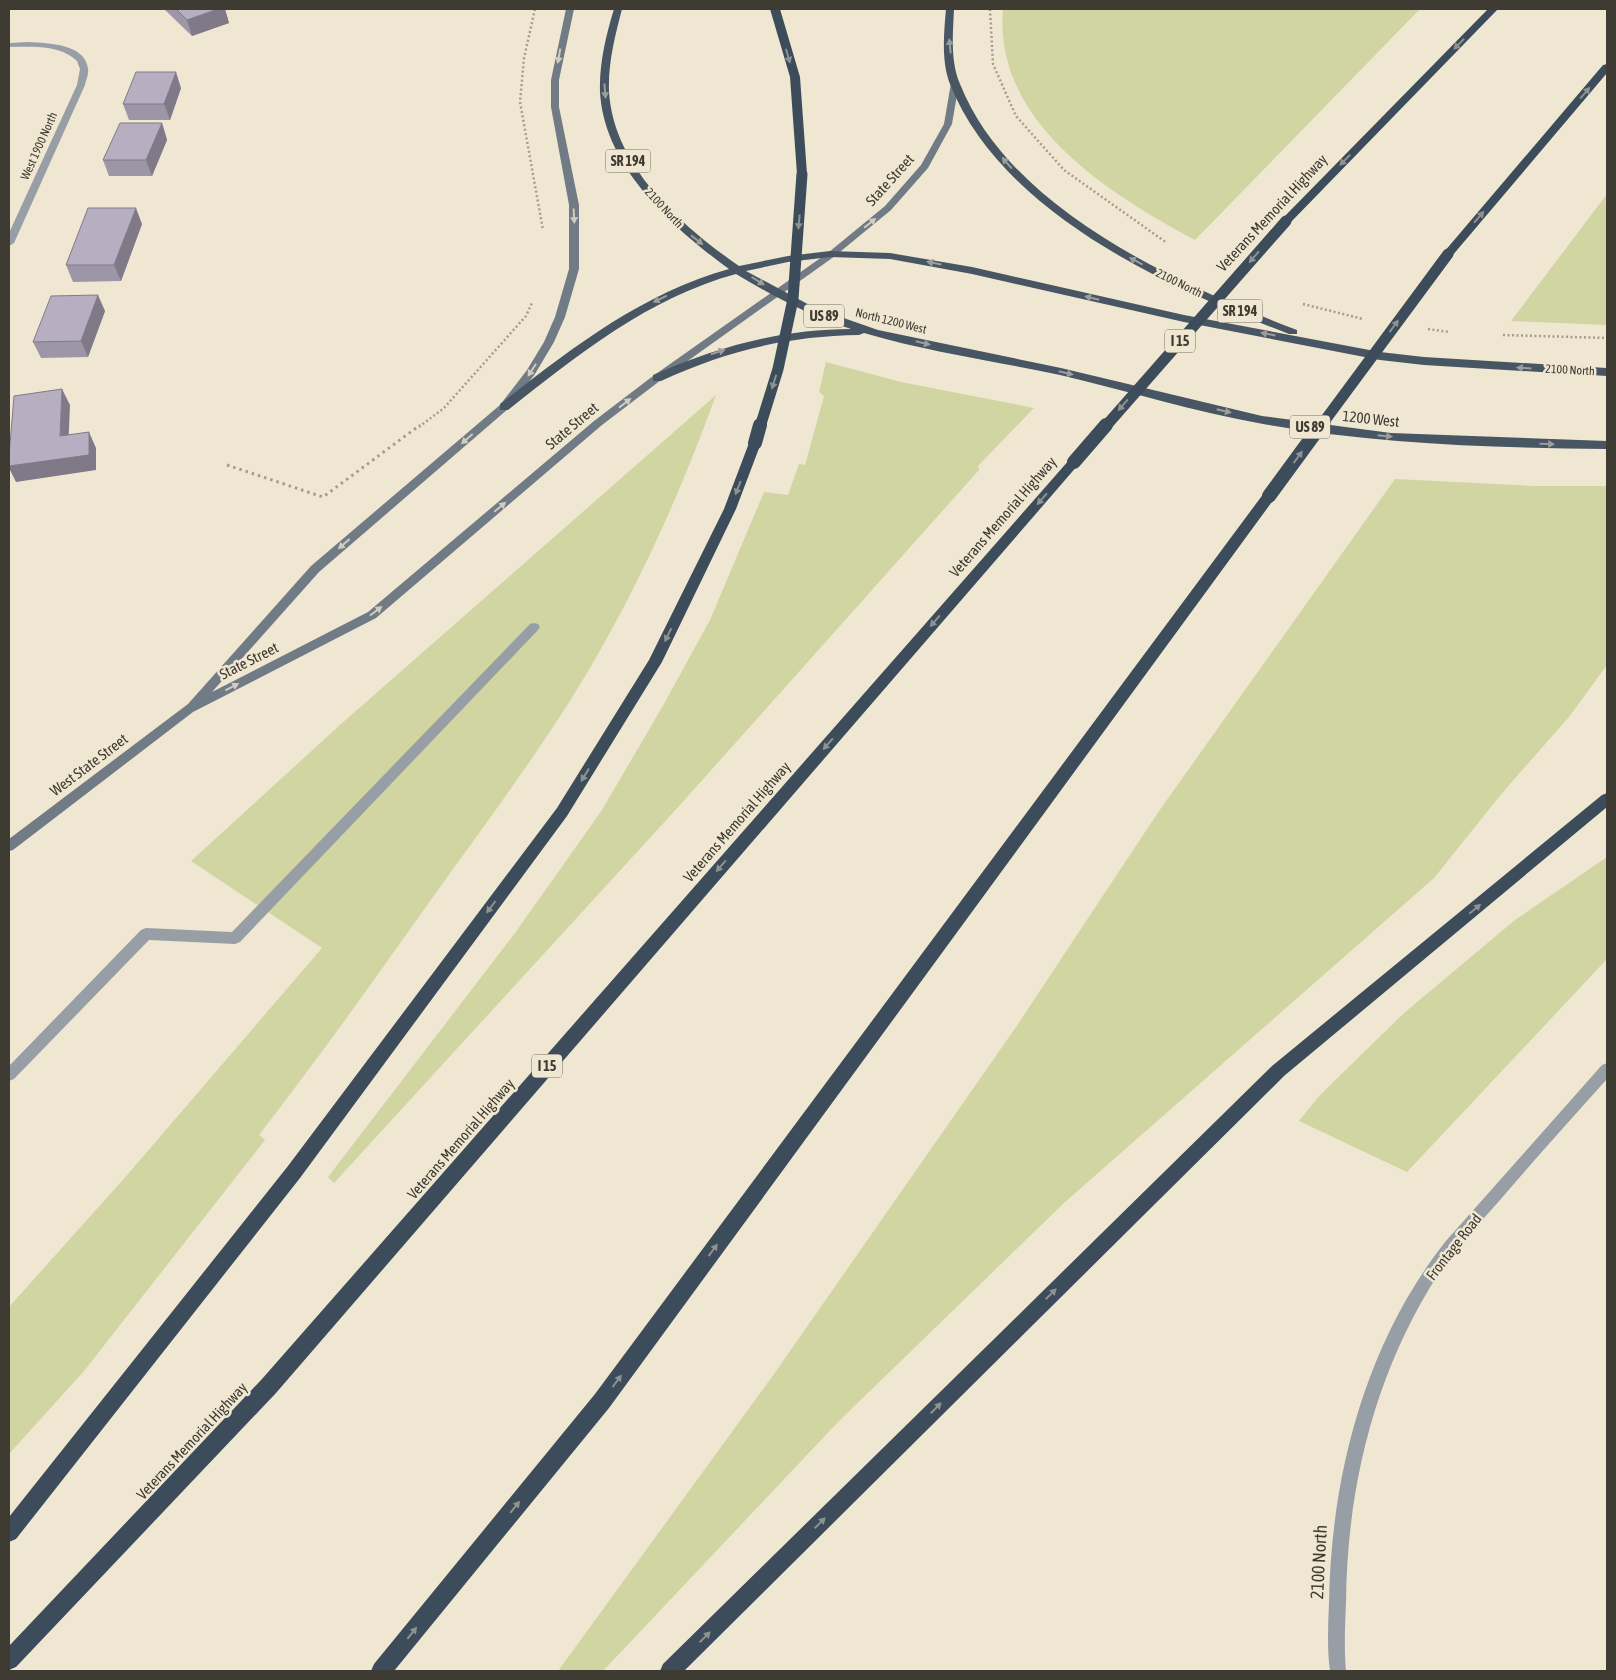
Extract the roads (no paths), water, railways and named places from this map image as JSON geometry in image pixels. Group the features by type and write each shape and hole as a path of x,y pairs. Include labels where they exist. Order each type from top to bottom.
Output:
{"highway":[{"name":"2100 North","path":"618,9 605,69 604,84 611,124 619,145 634,171 658,204 696,239 739,270"},
{"path":"9,1532 294,1172 562,812 655,662 730,509 755,443 778,369 793,299 802,174 794,76 775,9"},
{"name":"2100 North","path":"950,9 949,43 955,83 980,132 1016,172 1058,211 1115,250 1172,280 1267,323 1334,347 1424,361 1607,372"},
{"name":"Veterans Memorial Highway","path":"9,1660 268,1386 1286,220 1493,9"},
{"path":"381,1671 602,1400 1448,254 1607,68"},
{"path":"504,407 594,339 642,308 702,281 739,270 785,259 832,254 877,255 919,260 1004,276 1135,308 1334,347"},
{"name":"North 1200 West","path":"739,270 776,293 820,314 875,333 1019,363"},
{"path":"657,378 715,353 746,344 810,333 875,333"},
{"name":"1200 West","path":"1019,363 1260,419 1328,430 1454,441 1607,445"},
{"path":"670,1671 1278,1070 1607,799"}],"main road":[{"name":"State Street","path":"189,709 315,569 504,407 531,372 549,342 563,309 574,269 574,205 555,107 555,80 570,9"},
{"name":"State Street","path":"189,709 372,615 598,423 657,378 832,254 888,208 925,166 948,124 955,83"},
{"name":"West State Street","path":"9,846 189,709"}],"street":[{"name":"West 1900 North","path":"9,45 43,45 64,49 79,57 84,69 81,85 9,243"},
{"path":"9,1075 146,934 235,938 534,627"},
{"name":"Frontage Road","path":"1352,1456 1366,1406 1384,1360 1408,1311 1435,1267 1466,1228 1607,1069"},
{"name":"2100 North","path":"1338,1671 1336,1589 1341,1520 1352,1456"}]}
